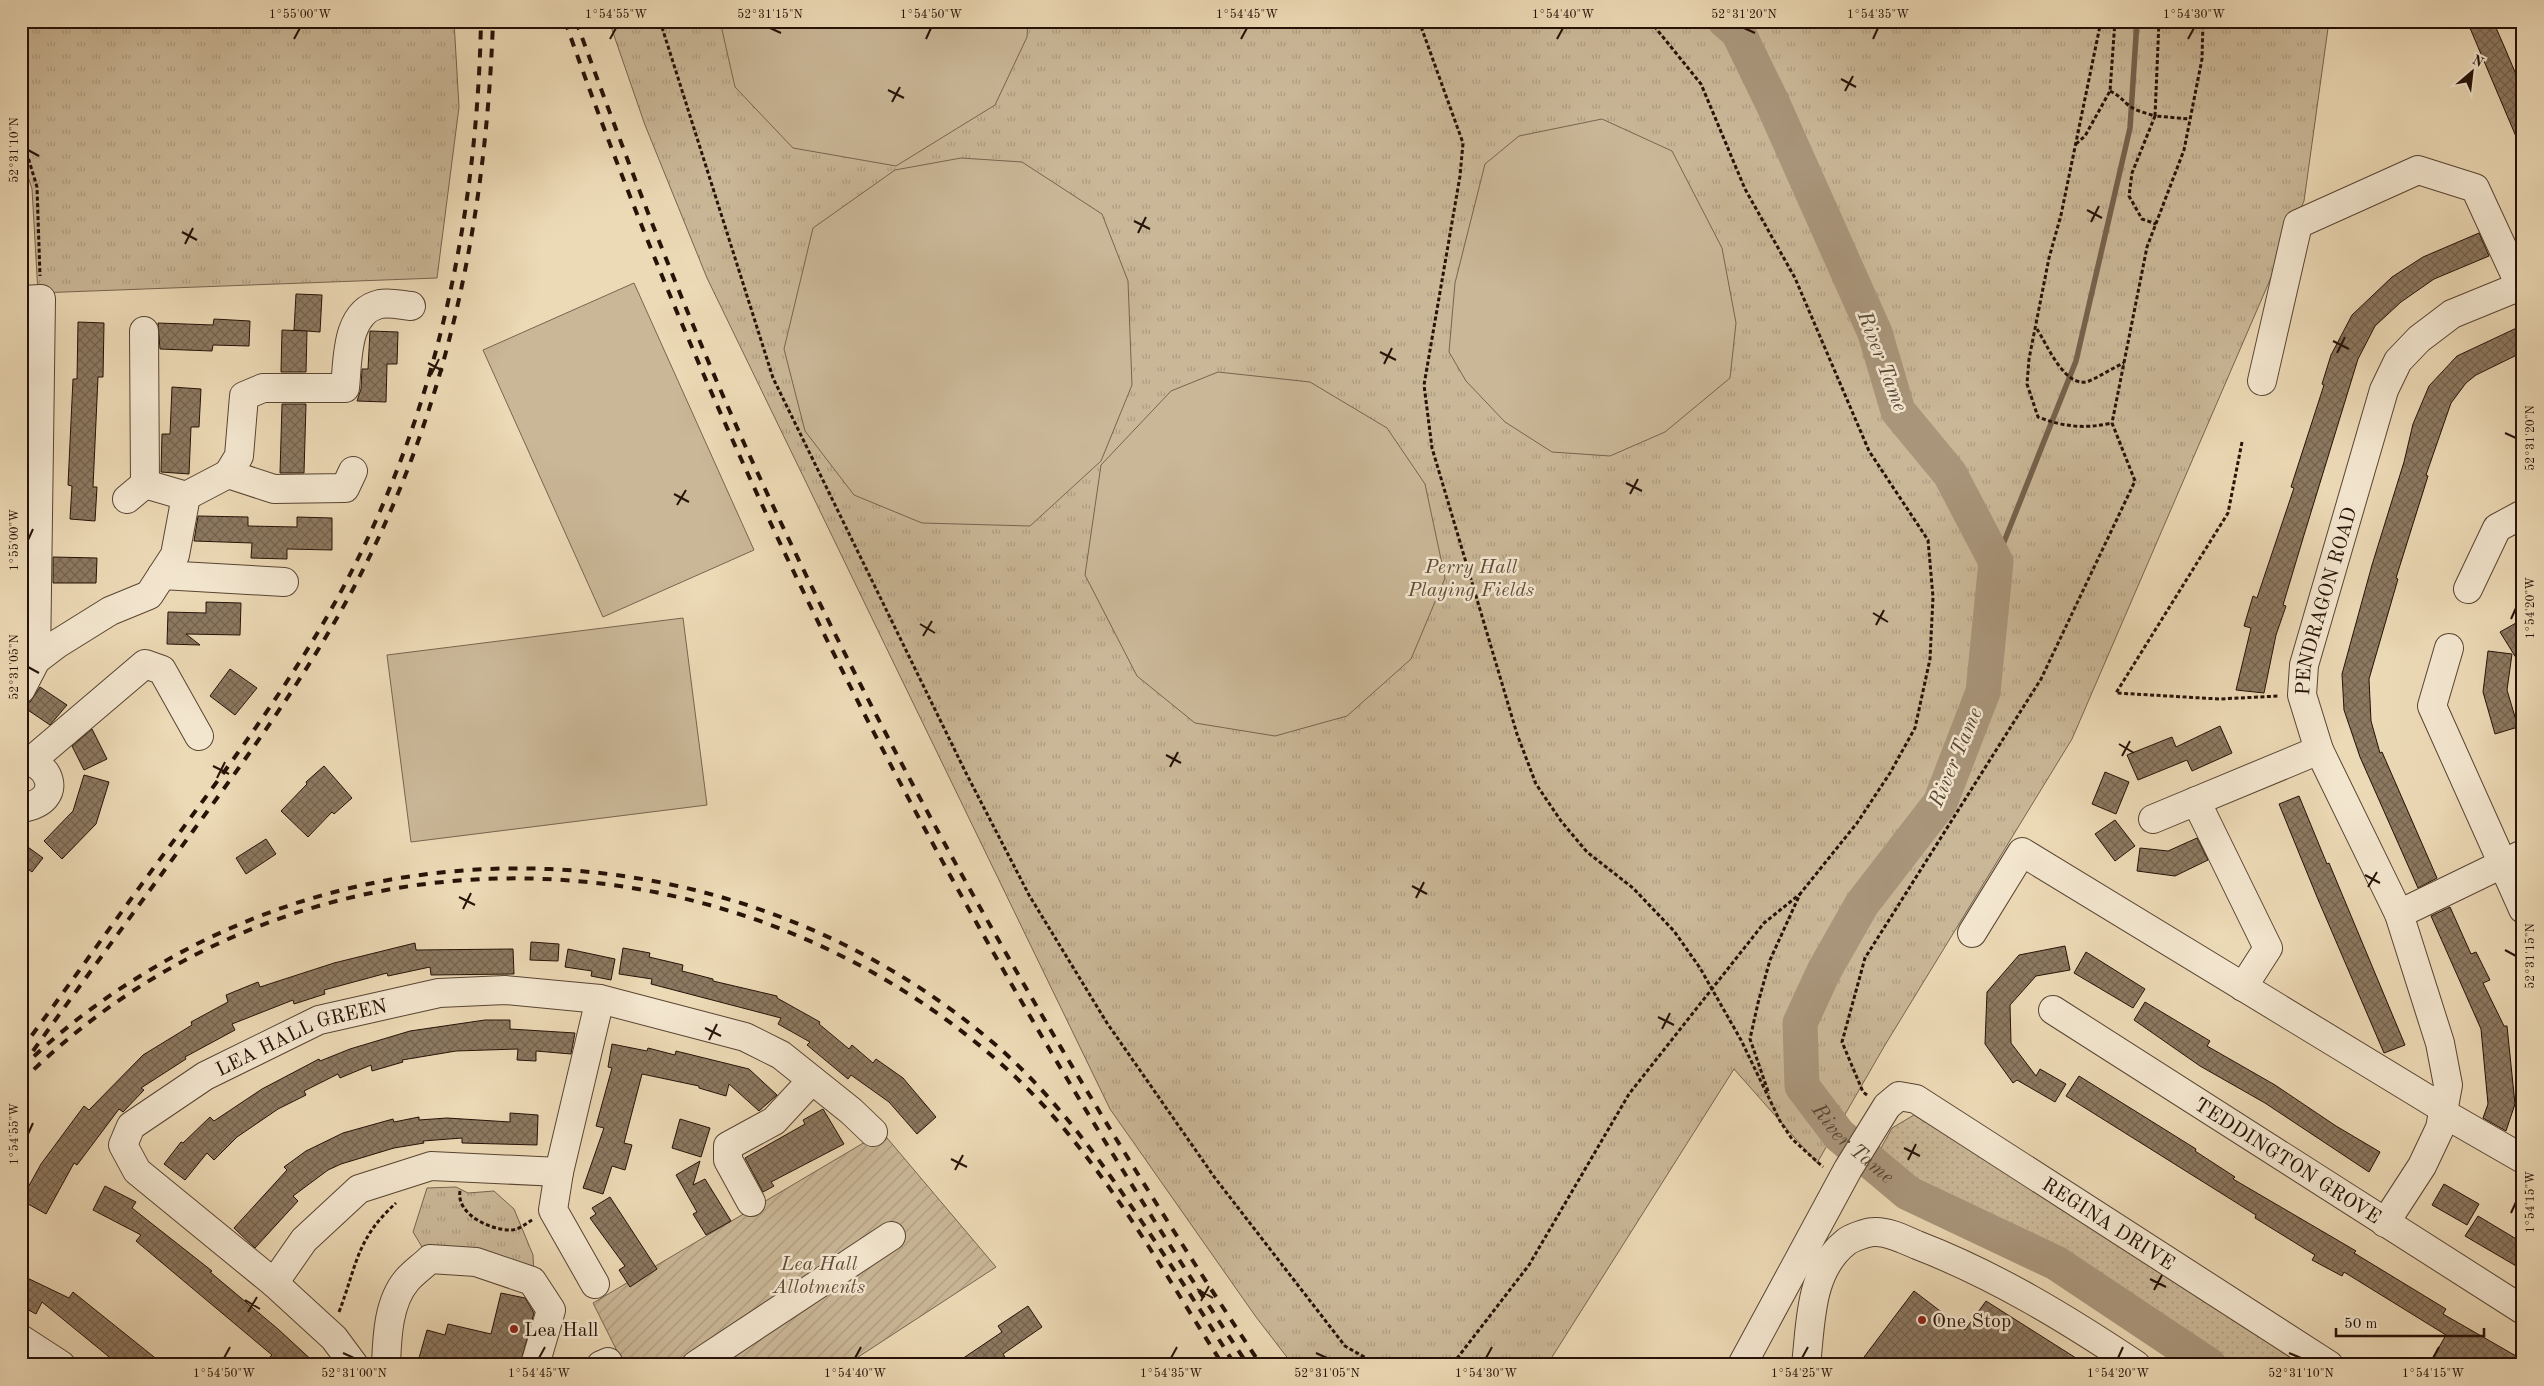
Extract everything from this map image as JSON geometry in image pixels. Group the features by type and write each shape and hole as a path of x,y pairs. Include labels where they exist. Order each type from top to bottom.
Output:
{"street":[{"path":"2262,381 2298,224 2418,170 2475,188 2522,288"},
{"name":"PENDRAGON ROAD","path":"2385,1223 2422,1166 2440,1128 2448,1086 2440,1043 2399,914 2319,750 2302,695 2304,665 2384,390 2398,361 2419,339 2452,314 2522,288"},
{"path":"31,300 36,660"},
{"path":"144,332 136,492 186,496 228,474 239,456 244,396 263,388 345,398 351,333 356,323 367,311 379,304 411,306"},
{"path":"228,474 274,489 345,488 353,471"},
{"path":"21,690 36,660 57,644 110,611 149,595 176,556 186,496"},
{"path":"2468,589 2497,528 2523,514"},
{"path":"162,575 284,582"},
{"path":"2449,648 2432,706 2513,858 2523,909"},
{"path":"21,808 36,806 48,796 50,786 42,768 26,762 145,664 162,670 199,736"},
{"path":"2153,819 2319,750"},
{"path":"2196,801 2268,948 2243,987"},
{"path":"1972,932 2022,852 2523,1159"},
{"path":"2399,914 2513,858"},
{"name":"LEA HALL GREEN","path":"354,1365 334,1338 274,1283 137,1171 123,1146 131,1126 205,1076 319,1020 439,993 505,990 600,999 745,1037 781,1055 852,1110 873,1132"},
{"path":"594,1284 553,1210 559,1172 600,999"},
{"name":"TEDDINGTON GROVE","path":"2053,1010 2523,1310"},
{"path":"752,1202 728,1160 728,1146 774,1120 812,1080"},
{"name":"REGINA DRIVE","path":"1844,1176 1887,1106 1899,1096 1916,1099 2329,1365"},
{"path":"274,1283 304,1240 359,1189 431,1166 559,1172"},
{"path":"1742,1365 1844,1176"},
{"path":"1806,1365 1815,1289 1828,1262 1846,1242 1874,1232 1898,1237 1931,1250 2002,1284 2103,1342 2136,1365"},
{"path":"696,1365 891,1236"},
{"path":"386,1365 387,1336 393,1307 406,1281 430,1259 476,1262 532,1281 552,1310 535,1365"},
{"path":"21,1339 60,1365"}],"path":[{"path":"660,21 774,378 966,773 1029,895 1107,1023 1215,1178 1345,1346 1378,1365"},
{"path":"1418,21 1463,143 1460,176 1424,385 1432,448 1517,734 1536,784 1561,821 1587,852 1633,888 1674,931 1712,986 1741,1040 1774,1109 1792,1139 1844,1176"},
{"path":"1446,1365 1455,1361 1529,1265 1629,1094 1712,986 1764,923 1800,894 1857,824 1890,773 1915,728 1930,659 1933,597 1928,540 1869,450 1795,278 1745,189 1701,84 1650,21"},
{"path":"2101,21 2061,215 2049,258 2037,328 2029,359 2027,384 2038,417 2060,426 2096,427 2112,423"},
{"path":"2076,144 2085,136 2110,91 2116,21"},
{"path":"2156,224 2142,219 2129,196 2132,174 2155,116 2159,21"},
{"path":"1863,1092 1842,1042 1864,958 2041,679 2135,481 2112,423 2147,247 2184,150 2202,59 2203,21"},
{"path":"2110,91 2120,96 2128,105 2137,110 2155,116 2190,119"},
{"path":"21,134 37,187 31,300"},
{"path":"2037,328 2059,366 2075,380 2087,382 2124,363"},
{"path":"2242,442 2228,513 2116,692 2219,699 2302,695"},
{"path":"1774,1109 1750,1039 1770,960 1800,894"},
{"path":"461,1186 459,1199 461,1207 471,1217 510,1230 520,1228 537,1216 553,1210"},
{"path":"337,1318 356,1259 366,1237 377,1220 403,1198"}],"green space":[{"path":"21,21 454,21 459,107 437,278 38,293 32,189 21,154"},
{"name":"Perry Hall Playing Fields","path":"609,21 2329,21 2304,201 2072,739 1885,1045 1817,1163 1734,1069 1547,1365 1293,1365 1256,1317 1110,1109 707,278 645,125"},
{"path":"720,21 1028,21 1027,37 995,105 896,166 793,148 735,87"},
{"path":"1602,119 1672,151 1722,248 1736,323 1730,378 1665,432 1610,456 1552,452 1505,422 1466,381 1449,352 1455,283 1485,164 1519,136"},
{"path":"961,158 1022,162 1102,214 1128,281 1132,385 1101,461 1030,526 922,523 854,495 805,431 784,349 813,228 895,170"},
{"path":"21,186 24,195 30,652 21,668"},
{"path":"634,283 754,550 603,617 483,350"},
{"path":"1218,372 1310,382 1387,428 1425,484 1445,578 1411,659 1347,716 1275,736 1195,723 1137,676 1085,575 1101,465 1171,391"},
{"path":"683,618 707,805 411,842 387,655"},
{"path":"1914,1115 2309,1365 2228,1365 2125,1291 1990,1214 1923,1184 1880,1150 1892,1128"},
{"name":"Lea Hall Allotments","path":"882,1132 996,1267 846,1365 624,1365 593,1303"},
{"path":"456,1187 468,1193 494,1191 514,1209 533,1255 534,1276 425,1252 413,1232 427,1188"}],"building":[{"path":"2467,21 2493,21 2504,46 2523,91 2523,153"},
{"path":"2479,233 2489,256 2434,279 2401,302 2375,326 2358,359 2304,535 2283,605 2286,606 2276,635 2264,693 2236,690 2251,628 2244,626 2253,596 2257,598 2294,488 2291,487 2324,385 2322,384 2331,355 2352,315 2392,277 2423,257"},
{"path":"296,294 322,295 320,332 294,330"},
{"path":"214,319 250,321 249,346 213,345 212,351 160,349 158,323 213,325"},
{"path":"78,322 104,323 103,377 98,377 93,487 97,487 95,521 70,519 72,486 68,485 73,379 77,379"},
{"path":"2523,325 2523,352 2476,375 2466,383 2451,403 2426,475 2428,476 2396,578 2398,579 2369,679 2371,721 2380,753 2382,752 2437,878 2418,888 2360,757 2344,710 2342,674 2372,565 2404,462 2413,424 2429,386 2457,356"},
{"path":"282,330 307,331 306,372 281,372"},
{"path":"370,331 398,332 397,364 387,364 386,402 357,401 361,389 362,369 368,369"},
{"path":"172,387 201,389 199,427 191,427 189,474 161,472 162,434 170,434"},
{"path":"282,404 306,404 304,473 280,473"},
{"path":"198,516 248,517 248,526 297,527 297,517 332,518 332,550 287,549 287,559 251,558 252,543 194,541"},
{"path":"53,557 97,558 96,583 53,583"},
{"path":"206,602 241,603 240,635 186,634 200,645 167,644 168,612 206,613"},
{"path":"2523,619 2523,669 2500,632"},
{"path":"2488,651 2512,654 2507,690 2518,727 2495,734 2483,692"},
{"path":"230,669 257,688 235,715 210,696"},
{"path":"40,687 67,705 50,725 22,706 30,702"},
{"path":"2220,726 2232,753 2192,771 2187,760 2138,780 2127,755 2172,737 2176,747"},
{"path":"92,729 107,759 84,770 72,746"},
{"path":"324,766 352,798 334,814 332,812 308,837 281,811 307,784 306,782"},
{"path":"2105,772 2129,782 2116,814 2092,804"},
{"path":"84,775 109,782 96,824 62,859 44,841 73,811"},
{"path":"2299,796 2405,1045 2384,1053 2279,804"},
{"path":"2115,820 2135,846 2115,861 2095,834"},
{"path":"2197,838 2208,860 2175,876 2137,871 2140,848 2168,851"},
{"path":"266,839 276,854 246,874 236,858"},
{"path":"21,842 43,858 32,872 21,864"},
{"path":"2450,907 2471,954 2476,952 2490,980 2483,983 2504,1026 2507,1026 2515,1104 2506,1131 2483,1118 2488,1104 2481,1029 2431,916"},
{"path":"531,942 559,944 558,961 530,960"},
{"path":"415,943 416,950 513,949 514,974 431,975 430,967 388,976 387,973 324,990 325,994 294,1004 293,1000 232,1024 235,1030 185,1057 186,1059 141,1088 144,1090 123,1112 119,1109 77,1165 74,1163 46,1214 21,1200 41,1164 84,1106 89,1110 143,1055 192,1025 191,1022 228,1002 226,995 258,982 260,987 334,963"},
{"path":"2065,946 2070,970 2036,976 2010,1005 2011,1043 2036,1076 2040,1069 2066,1084 2055,1102 2017,1080 2013,1083 1985,1044 1987,992 2019,955"},
{"path":"623,948 650,953 649,957 683,965 682,971 713,979 713,981 777,996 777,998 820,1022 819,1024 849,1049 852,1045 873,1063 876,1059 903,1078 936,1117 917,1134 889,1102 851,1075 848,1079 807,1045 810,1042 778,1024 781,1018 651,984 652,979 619,974"},
{"path":"568,949 615,959 611,980 591,976 592,971 565,967"},
{"path":"2086,952 2145,989 2133,1008 2074,973"},
{"path":"2145,1002 2210,1041 2207,1046 2275,1085 2336,1126 2380,1152 2369,1172 2265,1103 2200,1066 2134,1020"},
{"path":"485,1020 510,1020 510,1029 575,1033 571,1054 536,1051 536,1061 517,1060 518,1049 456,1051 402,1060 403,1062 372,1071 371,1065 340,1078 338,1074 304,1091 306,1095 278,1109 237,1137 214,1160 207,1153 185,1180 164,1164 181,1142 183,1143 210,1117 214,1121 262,1089 319,1059 320,1061 350,1049 410,1031"},
{"path":"612,1044 647,1051 648,1048 675,1055 676,1051 749,1069 777,1095 759,1111 729,1084 726,1096 699,1088 699,1086 642,1074 624,1143 632,1145 625,1170 612,1166 603,1194 583,1188 604,1128 596,1126 612,1068 608,1067"},
{"path":"2079,1076 2196,1149 2195,1151 2235,1177 2233,1179 2356,1251 2354,1253 2446,1309 2443,1314 2523,1360 2523,1365 2429,1365 2446,1335 2344,1272 2342,1276 2312,1260 2315,1255 2255,1218 2256,1215 2066,1096"},
{"path":"823,1109 844,1144 771,1182 774,1186 763,1192 745,1158 805,1124 803,1120"},
{"path":"510,1113 538,1115 537,1145 462,1143 462,1138 423,1141 424,1143 394,1148 341,1164 328,1170 293,1196 298,1201 255,1248 234,1228 287,1170 284,1167 306,1151 343,1133 393,1119 394,1122 419,1117 419,1120 447,1118 510,1122"},
{"path":"680,1119 710,1128 701,1157 672,1148"},
{"path":"700,1161 693,1185 705,1179 731,1221 706,1235 693,1214 697,1212 676,1175"},
{"path":"2444,1184 2479,1204 2467,1225 2432,1205"},
{"path":"105,1186 136,1202 132,1208 212,1271 210,1272 278,1329 317,1365 278,1365 270,1357 272,1355 136,1241 141,1235 93,1210"},
{"path":"610,1197 657,1269 630,1287 619,1270 625,1266 590,1218 596,1214 592,1208"},
{"path":"2478,1216 2523,1243 2523,1270 2465,1236"},
{"path":"21,1275 69,1298 73,1292 164,1365 119,1365 42,1302 36,1314 21,1306"},
{"name":"One Stop","path":"1914,1291 1965,1330 1986,1301 2087,1365 1858,1365"},
{"name":"Lea Hall","path":"501,1293 525,1298 534,1313 520,1365 442,1365 419,1358 427,1330 445,1335 448,1324 491,1334"},
{"path":"1028,1306 1042,1327 1003,1354 1010,1365 953,1365 1002,1332 998,1326"}],"waterway":[{"name":"River Tame","path":"1725,21 1738,32 1772,102 1875,333 1898,411 1950,474 1996,562 1983,692 1940,803 1862,904 1824,971 1800,1023 1802,1086 1839,1135 1908,1193 2056,1263 2209,1365"},
{"path":"1996,562 2076,361 2130,128 2137,21"}],"railway":[{"path":"21,1050 220,777 286,683 307,651 345,584 377,518 404,450 427,381 446,311 471,167 478,94 481,21"},
{"path":"33,1051 277,713 335,621 386,522 414,454 437,384 456,314 470,242 481,169 489,96 493,21"},
{"path":"565,21 631,198 703,373 781,545 864,714 953,881 1047,1045 1145,1206 1248,1365"},
{"path":"576,21 658,238 724,399 804,570 862,687 986,918 1052,1032 1119,1144 1261,1365"},
{"path":"21,1069 82,1015 150,970 253,919 362,885 473,870 585,872 696,890 803,926 904,978 997,1046 1038,1086 1093,1152 1166,1257 1235,1365"},
{"path":"21,1082 130,993 250,930 379,891 511,878 644,890 773,926 896,986 1008,1070 1070,1136 1125,1210 1223,1365"}],"place":[{"name":"One Stop","path":"1922,1320"},
{"name":"Lea Hall","path":"514,1329"}]}
